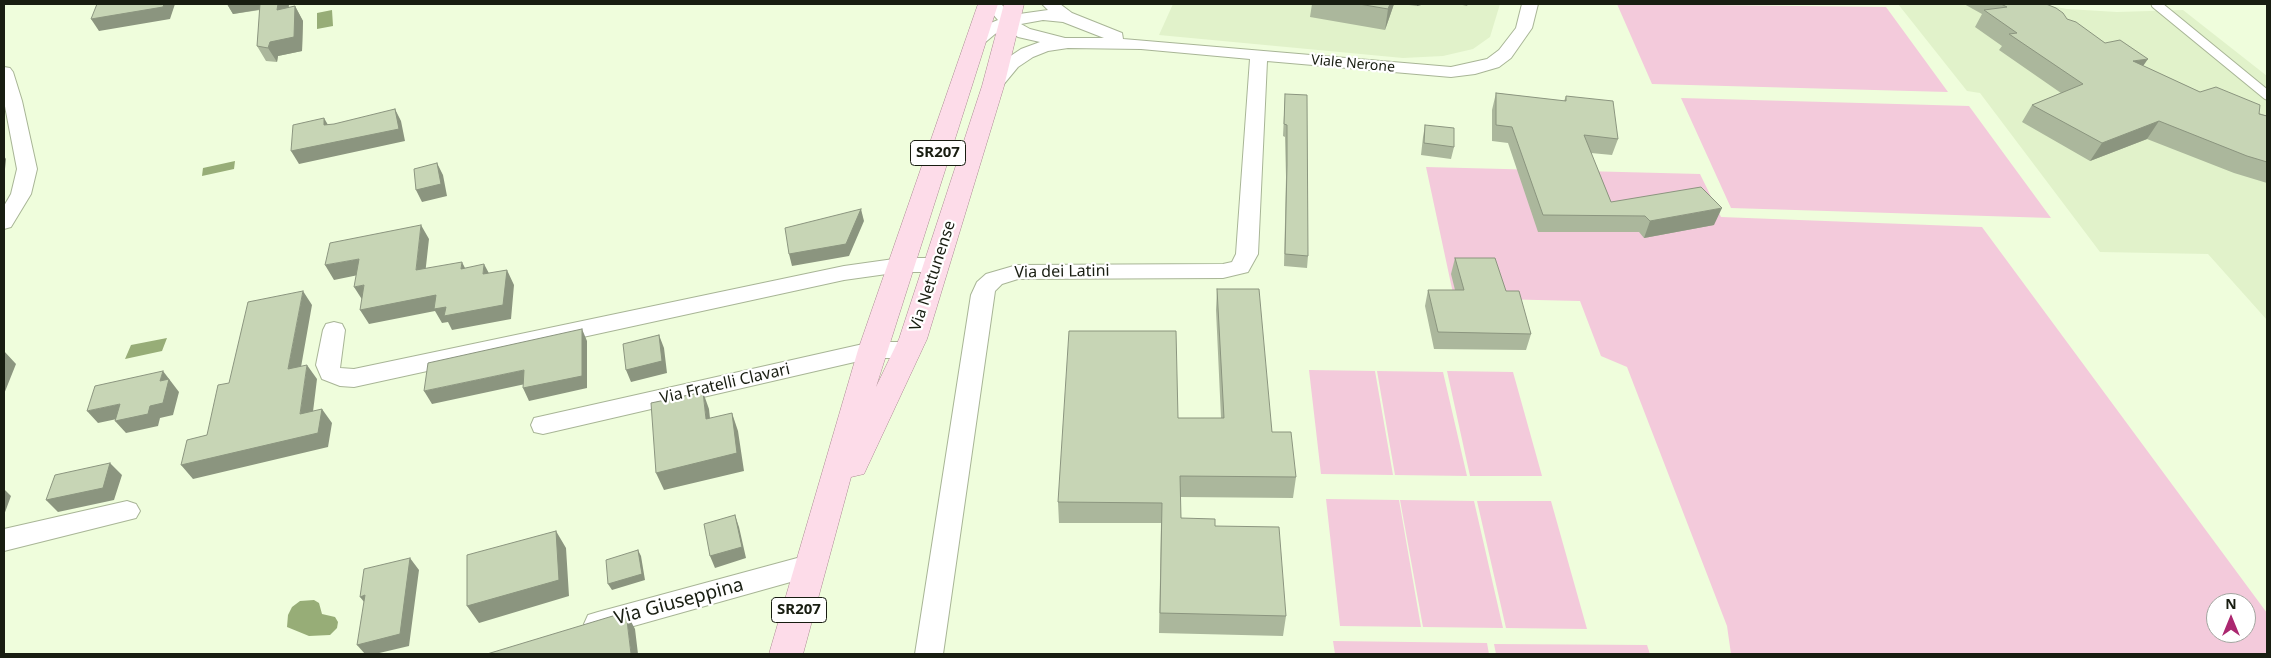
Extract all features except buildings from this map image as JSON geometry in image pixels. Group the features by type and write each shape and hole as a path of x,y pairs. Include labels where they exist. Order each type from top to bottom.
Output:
{"main road":[{"name":"Via Nettunense","path":"786,654 872,350 988,4"},
{"name":"Via Nettunense","path":"816,550 908,350 993,86 1011,12"}],"street":[{"name":"Viale Nerone","path":"992,4 1011,12 1066,17"},
{"name":"Viale Nerone","path":"1050,4 1066,17 1094,30 1141,44"},
{"name":"Viale Nerone","path":"993,86 1012,63 1027,53 1045,46 1080,43 1141,44 1451,72 1475,69 1493,63 1505,54 1524,28 1530,4"},
{"name":"Viale Nerone","path":"976,41 1011,12"},
{"name":"Viale Nerone","path":"1011,12 1030,35 1080,43"},
{"name":"Via dei Latini","path":"929,654 982,295 985,287 994,278 1017,272 1223,271 1240,267 1248,254 1259,55"},
{"path":"4,72 15,110 27,169 21,194 4,222"},
{"path":"334,330 328,364 330,373 340,377 354,378 844,272 901,265 936,264"},
{"name":"Via Fratelli Clavari","path":"543,425 872,350 908,350"},
{"path":"4,540 127,511"},
{"name":"Via Giuseppina","path":"574,631 816,550"}],"lane":[{"path":"2156,4 2267,95"}],"shaded area":[{"path":"1173,4 1500,4 1490,37 1473,49 1443,56 1403,58 1159,35"},
{"path":"1617,4 1886,7 1948,92 1652,84"},
{"path":"1898,4 2040,4 2067,9 2117,12 2183,10 2267,76 2267,320 2208,254 2100,252 1980,93 1967,91"},
{"path":"332,10 333,26 317,29 317,13"},
{"path":"1681,98 1969,106 2051,218 1731,208"},
{"path":"235,161 234,169 202,176 203,168"},
{"path":"1426,167 1700,174 1721,217 1982,227 2252,593 2206,593 2206,643 2256,643 2256,598 2267,613 2267,654 1731,654 1727,626 1627,367 1601,356 1580,301 1454,298"},
{"path":"167,338 162,351 125,359 131,345"},
{"path":"1309,370 1375,371 1393,475 1321,474"},
{"path":"1377,371 1443,372 1467,476 1395,475"},
{"path":"1447,371 1513,372 1542,476 1470,476"},
{"path":"1326,499 1399,500 1421,627 1340,626"},
{"path":"1400,500 1474,501 1503,628 1423,627"},
{"path":"1477,501 1551,501 1587,629 1506,628"},
{"path":"314,600 319,603 322,614 335,617 338,622 337,628 330,635 309,636 287,627 288,615 292,607 300,601"},
{"path":"1333,641 1487,643 1489,654 1335,654"},
{"path":"1494,644 1647,645 1650,654 1496,654"}]}
